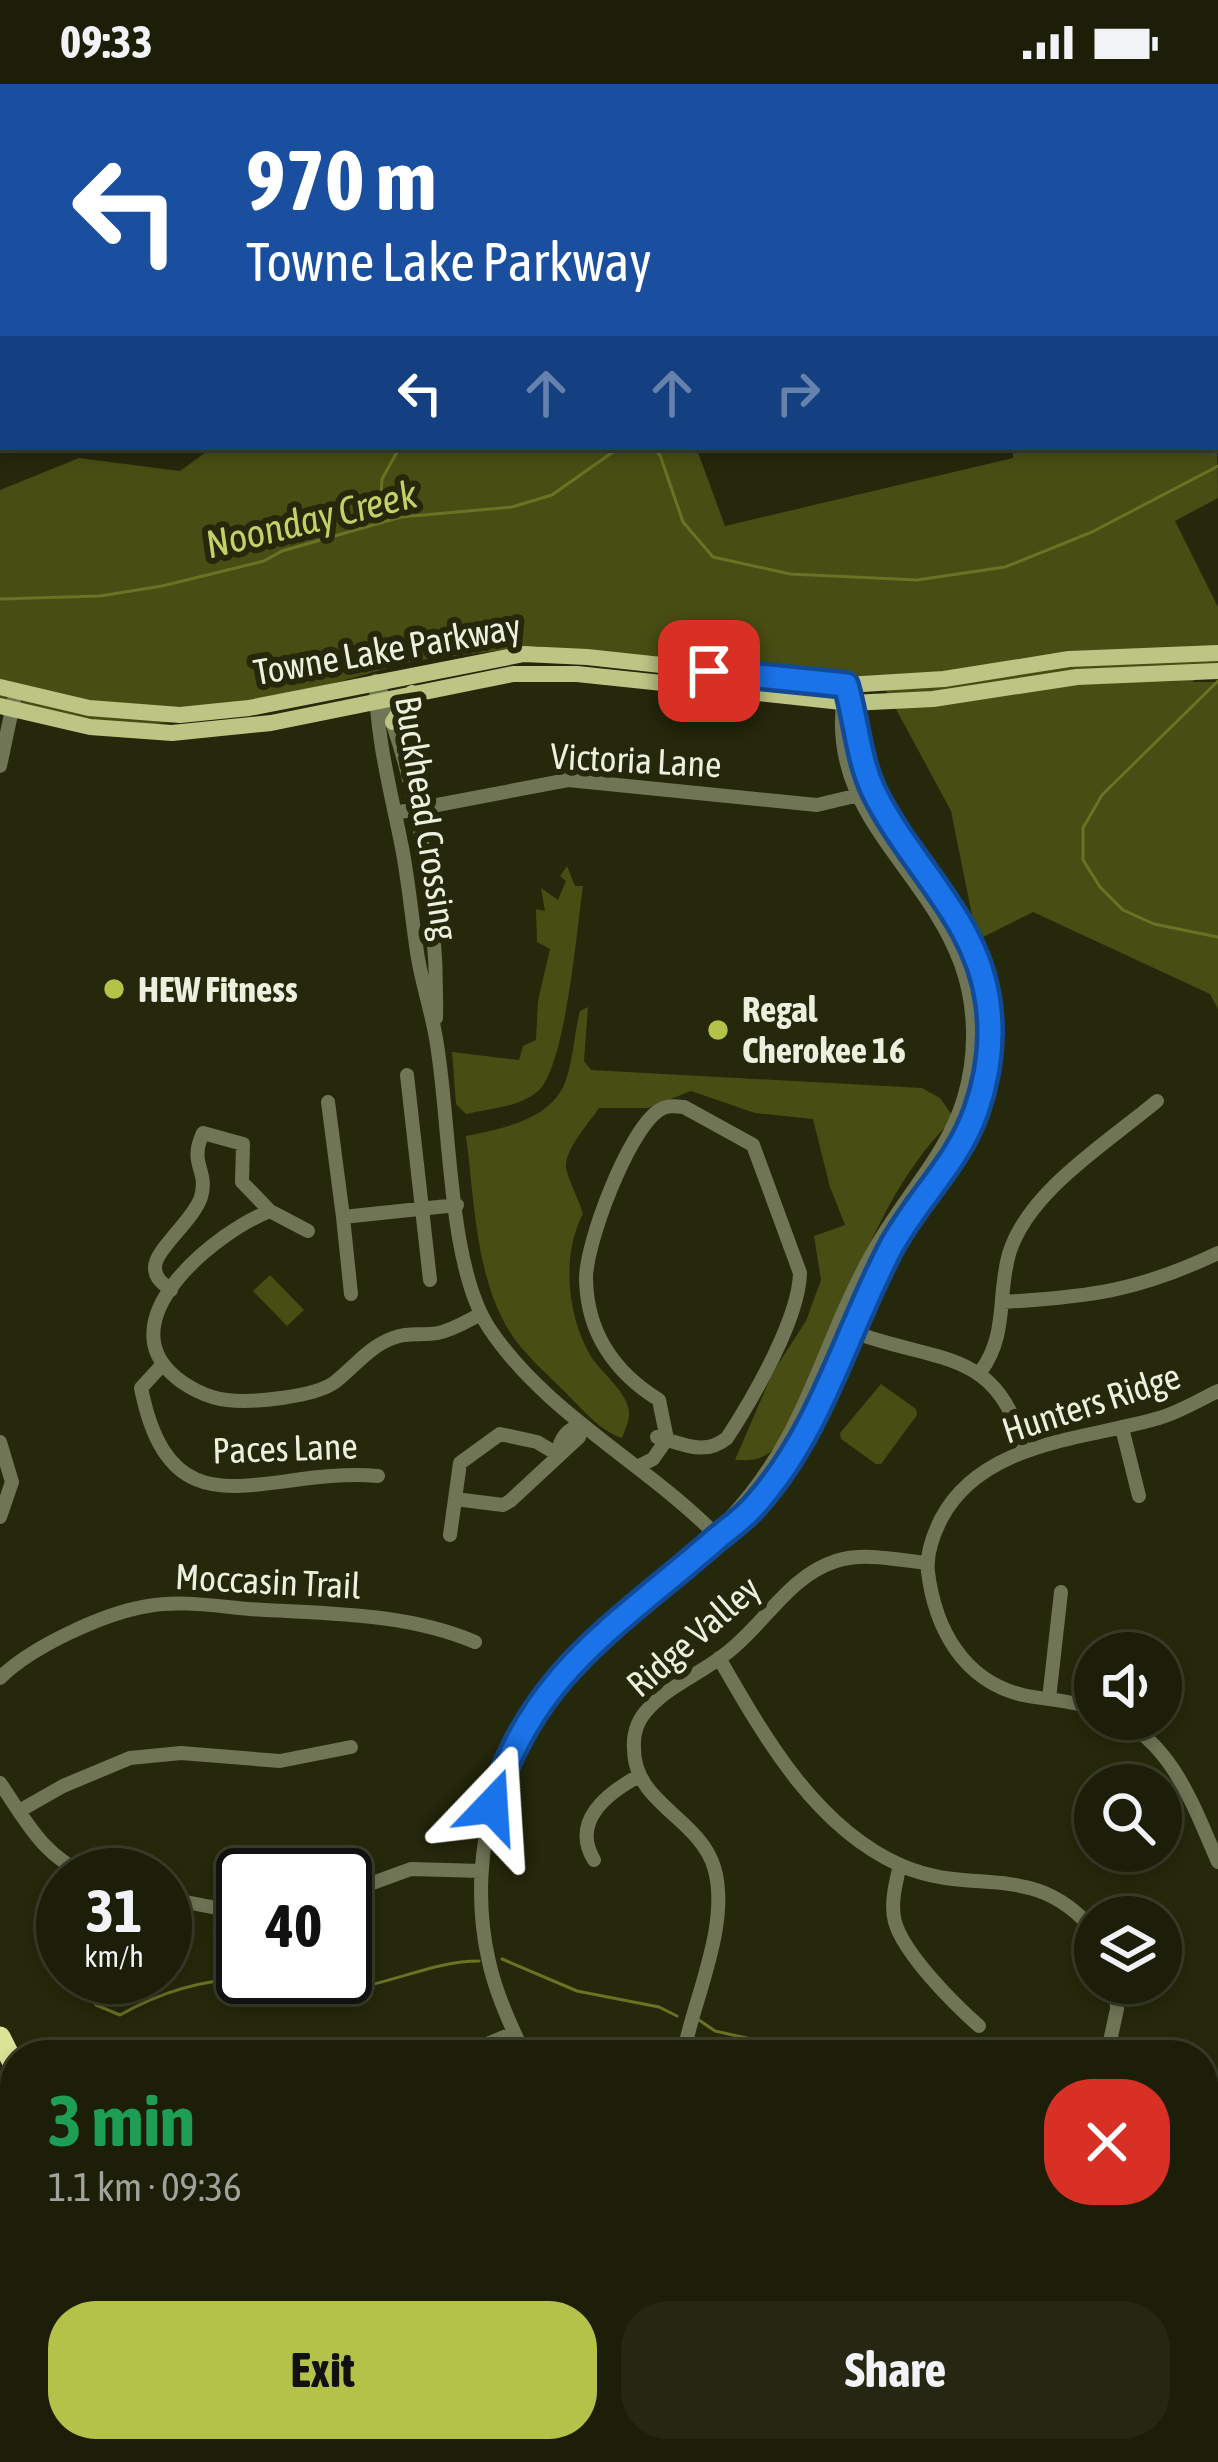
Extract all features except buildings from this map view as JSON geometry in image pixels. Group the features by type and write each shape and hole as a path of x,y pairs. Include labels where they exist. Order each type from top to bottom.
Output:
{"main road":[{"name":"Towne Lake Parkway","path":"5,698 48,718 118,731 205,732 271,723 485,660 546,654 847,697 1069,659 1218,653"},
{"name":"Towne Lake Parkway","path":"5,698 181,715 413,692 488,676 547,673 847,697 933,699 1062,678 1218,671"},
{"path":"393,722 400,705 413,692"}],"street":[{"name":"Buckhead Crossing","path":"379,693 393,722 413,809 437,976 436,1035"},
{"name":"Buckhead Crossing","path":"379,693 376,725 436,1035 465,1263 481,1314 514,1359 582,1424 639,1466 718,1537"},
{"path":"518,2040 488,1956 482,1871 497,1789 516,1744 542,1699 585,1648 718,1537 794,1431 897,1236 970,1127 987,1072 990,1038 985,983 966,931 873,790 847,697"},
{"path":"845,1329 873,1251 958,1117 974,1034 968,988 955,950 856,796 840,727 847,697"},
{"path":"2,758 5,698"},
{"path":"2,758 19,727 48,718"},
{"name":"Victoria Lane","path":"395,813 568,780 817,805 873,790"},
{"path":"407,1076 430,1280"},
{"path":"981,1371 995,1348 1010,1251 1031,1209 1157,1101"},
{"path":"328,1102 351,1294"},
{"path":"639,1466 652,1459 662,1438 659,1400 632,1383 601,1341 586,1283 588,1248 598,1217 643,1128 655,1113 673,1106 684,1107 753,1145 800,1273 800,1295 727,1438 697,1450 662,1438"},
{"path":"171,1290 158,1279 154,1266 158,1253 170,1245 199,1203 203,1189 194,1152 202,1133 242,1144 242,1183 270,1211 308,1232"},
{"path":"343,1217 457,1205"},
{"path":"270,1211 214,1240 160,1302 152,1328 163,1364 190,1388 224,1400 318,1392 382,1342 408,1334 435,1334 481,1314"},
{"path":"1003,1302 1115,1293 1157,1281 1218,1253"},
{"path":"845,1329 981,1371 1006,1400 1024,1451"},
{"name":"Paces Lane","path":"163,1364 141,1388 143,1400 165,1457 184,1476 224,1486 346,1473 378,1476"},
{"name":"Hunters Ridge","path":"927,1563 936,1530 953,1497 989,1468 1024,1451 1166,1416 1218,1391"},
{"path":"455,1499 503,1504 579,1437 582,1424"},
{"path":"1122,1428 1139,1496"},
{"path":"450,1535 460,1462 500,1434 537,1442 557,1454"},
{"path":"0,1442 12,1482 0,1517"},
{"name":"Ridge Valley","path":"637,1777 633,1748 638,1722 656,1701 763,1621 798,1582 850,1558 927,1563"},
{"path":"927,1563 938,1621 957,1653 1001,1688 1074,1705"},
{"path":"1048,1699 1061,1592"},
{"name":"Moccasin Trail","path":"0,1678 38,1650 108,1617 162,1604 391,1618 476,1642"},
{"path":"719,1658 813,1799 851,1837 900,1865 938,1877 1038,1888 1074,1910"},
{"path":"1151,1740 1173,1768 1218,1862"},
{"path":"19,1811 63,1786 130,1758 181,1754 280,1761 351,1747"},
{"path":"594,1860 587,1849 588,1822 612,1790 637,1777 706,1849 717,1879 719,1906 687,2040"},
{"path":"0,1783 46,1848"},
{"path":"900,1865 893,1916 898,1930 980,2026"},
{"path":"372,1883 411,1869 482,1871"},
{"path":"1110,2040 1117,2004"},
{"path":"497,2040 514,2033"}],"green space":[{"path":"209,450 697,450 725,526 1013,458 1013,450 1217,450 1218,498 1175,521 1218,607 1218,667 1192,682 1218,682 1218,1009 1210,994 1033,912 977,940 951,811 883,685 622,662 538,646 413,661 217,716 132,727 0,709 0,490 79,458 180,471"},
{"path":"567,866 575,886 583,886 556,1056 537,1092 503,1107 466,1114 456,1104 452,1052 519,1060 523,1046 536,1040 538,1001 550,949 537,942 536,909 545,911 541,888 558,900 566,881 560,876"},
{"path":"588,1007 584,1061 591,1070 922,1088 940,1098 954,1118 900,1187 860,1266 801,1409 781,1440 762,1457 735,1460 773,1372 806,1321 821,1280 814,1236 845,1225 813,1119 755,1113 691,1091 648,1108 599,1108 573,1145 566,1168 583,1214 572,1248 572,1306 592,1358 627,1405 629,1418 622,1438 591,1418 530,1358 508,1330 494,1299 477,1230 466,1136 535,1115 557,1097 569,1068 580,1011"},
{"path":"270,1275 304,1310 287,1326 253,1291"},
{"path":"881,1384 916,1409 917,1415 881,1464 876,1464 841,1439 840,1433"}],"waterway":[{"path":"398,450 382,479 381,495 399,515"},
{"name":"Noonday Creek","path":"0,599 100,596 162,586 264,561 282,551 401,517 512,507 552,495 616,450"},
{"name":"Noonday Creek","path":"655,450 683,522 713,557 790,574 917,580 1005,567 1092,532 1218,466"},
{"name":"Noonday Creek","path":"1218,681 1102,795 1083,828 1083,860 1123,910 1154,924 1218,937"},
{"path":"502,1959 577,1991 659,2007 677,2016"},
{"path":"192,1986 250,1979 297,1991 319,1991 479,1961"},
{"path":"96,2004 120,2015 143,2004"},
{"path":"699,2020 715,2031 756,2040"}],"place":[{"name":"HEW Fitness","path":"114,989"},
{"name":"Regal Cherokee 16","path":"718,1030"}],"route":[{"path":"492,1806 521,1732 561,1673 613,1624 734,1528 787,1465 810,1426 889,1251 961,1146 987,1072 989,1016 976,954 961,922 873,790 846,685 709,671"}]}
